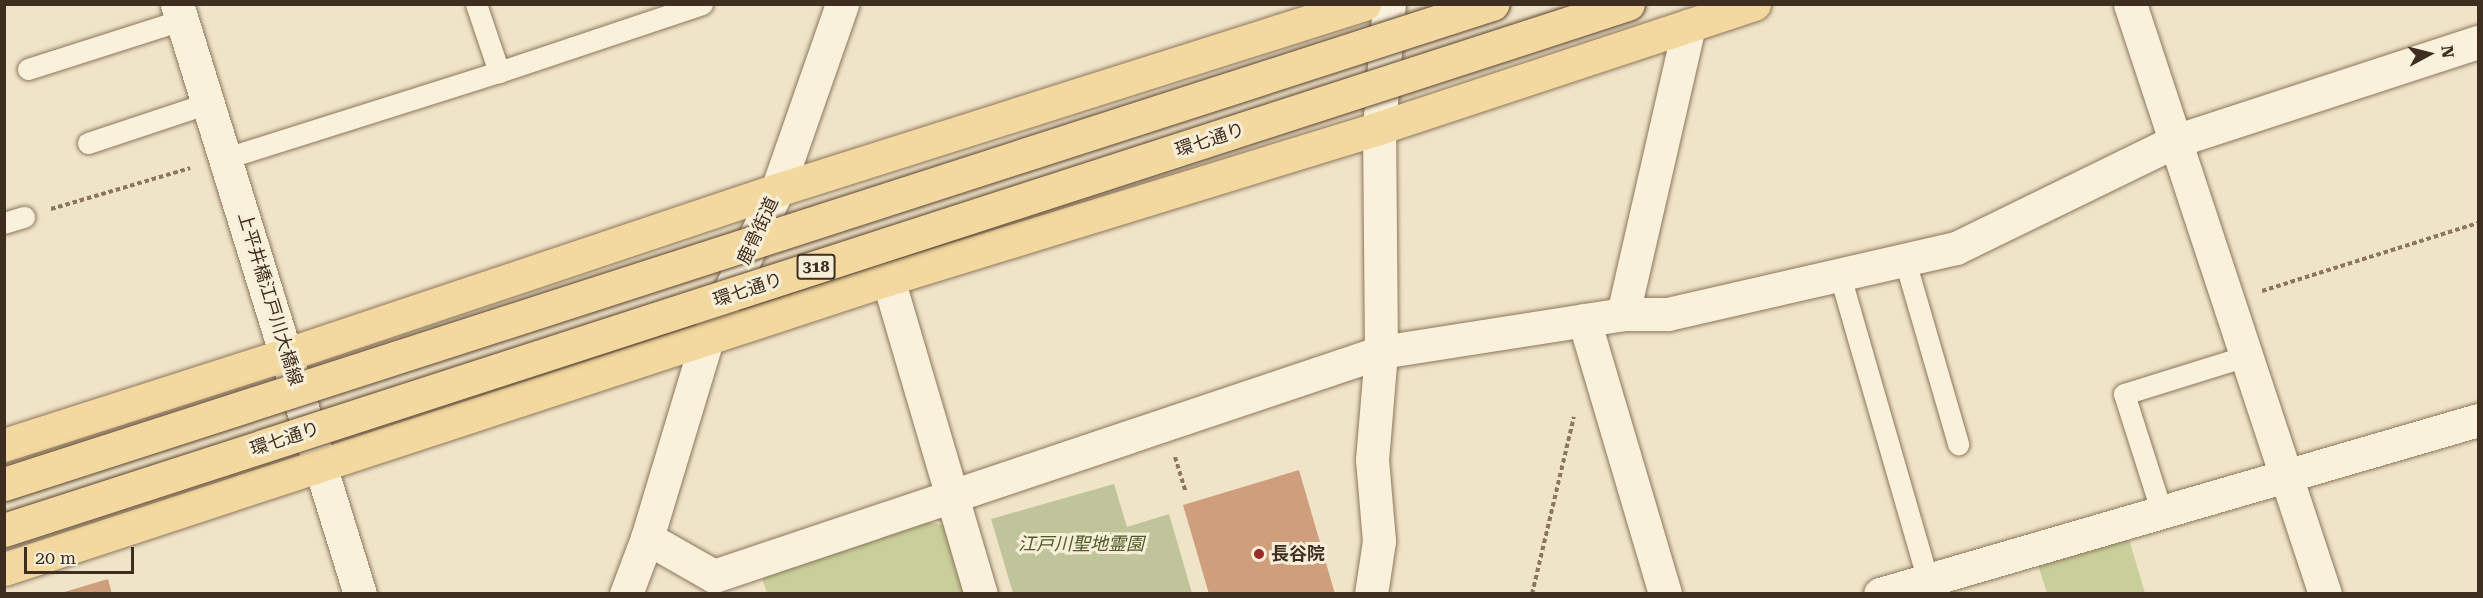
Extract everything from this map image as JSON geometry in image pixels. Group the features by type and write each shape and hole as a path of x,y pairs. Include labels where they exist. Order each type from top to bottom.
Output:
{"main road":[{"path":"4,445 288,354 777,190 1364,4"},
{"name":"318","path":"4,484 1492,4"},
{"name":"環七通り","path":"4,530 1628,4"},
{"path":"4,568 888,279 1379,128 1754,4"}],"street":[{"name":"鹿骨街道","path":"626,594 647,538 707,339 777,190 842,4"},
{"path":"1371,594 1379,541 1372,460 1381,352 1379,128 1389,4"},
{"path":"2130,4 2325,594"},
{"name":"上平井橋江戸川大橋線","path":"180,12 288,354 360,594"},
{"path":"1623,314 1689,25"},
{"path":"647,538 714,576 952,494 1381,352 1623,314 1668,314 1956,248 2175,141 2478,42"},
{"path":"888,279 981,594"},
{"path":"1584,320 1665,594"},
{"path":"1880,594 2478,420"}],"lane":[{"path":"476,4 499,72"},
{"path":"226,158 499,72 702,4"},
{"path":"28,69 180,12"},
{"path":"88,143 208,103"},
{"path":"1905,261 1958,444"},
{"path":"1840,276 1928,580"},
{"path":"2162,513 2124,394 2246,356"}],"path":[{"path":"14,220 226,158"},
{"path":"2228,302 2478,223"},
{"path":"1532,594 1575,411"},
{"path":"1172,450 1185,492"}],"green space":[{"name":"江戸川聖地霊園","path":"1114,484 1127,527 1169,514 1192,593 1013,593 991,519"},
{"path":"925,521 945,526 965,593 767,593 762,578"},
{"path":"2129,539 2145,593 2047,593 2038,565"}],"building":[{"path":"1299,470 1335,594 1209,594 1183,505"},
{"path":"108,579 112,594 61,594 61,593"}],"place":[{"name":"長谷院","path":"1259,554"}]}
